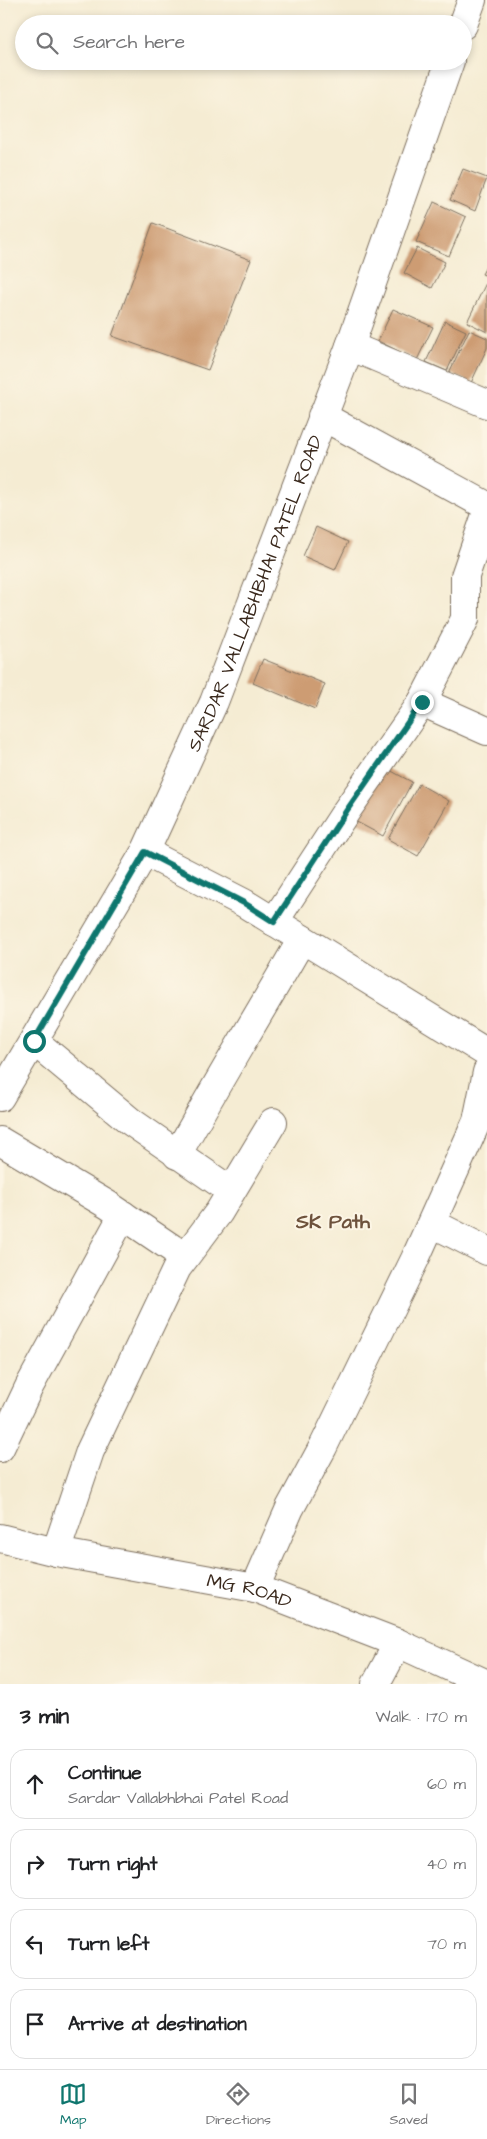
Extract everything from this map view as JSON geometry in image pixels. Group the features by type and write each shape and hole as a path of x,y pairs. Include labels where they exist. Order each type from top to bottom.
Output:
{"street":[{"path":"467,15 472,0"},
{"name":"SARDAR VALLABHBHAI PATEL ROAD","path":"0,1097 145,852 214,702 350,346 447,70"},
{"path":"350,346 487,404"},
{"path":"322,416 487,506"},
{"path":"274,922 347,810 422,702 465,619 465,576 487,512"},
{"path":"422,702 487,730"},
{"path":"145,852 244,903 487,1053"},
{"path":"177,1155 202,1108 233,1060 302,939"},
{"path":"34,1041 130,1121 231,1191"},
{"path":"255,1588 290,1508 323,1448 432,1223 477,1121 487,1072"},
{"path":"56,1552 90,1451 177,1268 219,1212 273,1122"},
{"path":"0,1141 123,1216 185,1257"},
{"path":"0,1448 29,1387 123,1216"},
{"path":"432,1223 487,1251"},
{"name":"MG ROAD","path":"0,1538 56,1552 255,1588 398,1643 487,1684"},
{"path":"376,1684 398,1643"}],"building":[{"path":"463,169 487,178 475,211 450,200"},
{"path":"434,202 466,217 449,256 416,242"},
{"path":"153,223 251,260 208,370 112,336"},
{"path":"417,248 445,262 432,288 404,273"},
{"path":"487,265 487,276 482,274"},
{"path":"487,281 487,332 467,322"},
{"path":"393,309 433,327 417,360 378,341"},
{"path":"445,321 466,331 447,371 426,362"},
{"path":"469,330 487,338 487,348 471,383 449,373"},
{"path":"316,527 348,542 335,570 303,556"},
{"path":"263,659 325,684 315,709 253,683"},
{"path":"382,766 412,782 383,836 353,820"},
{"path":"419,784 449,801 418,856 388,839"}],"district":[{"name":"SK Path","path":"333,1221"}],"route":[{"path":"34,1041 145,852 244,903 274,922 347,810 422,702"}]}
